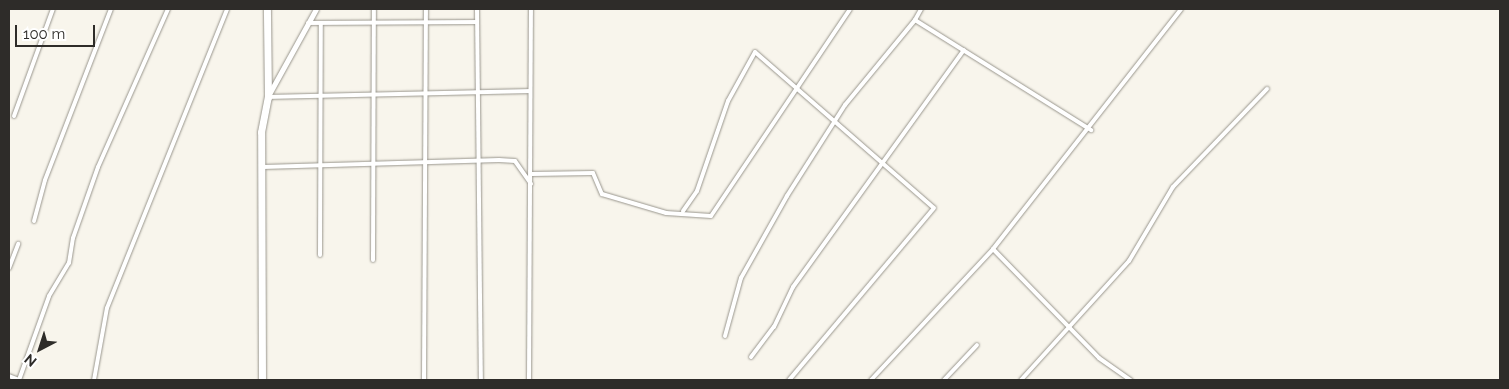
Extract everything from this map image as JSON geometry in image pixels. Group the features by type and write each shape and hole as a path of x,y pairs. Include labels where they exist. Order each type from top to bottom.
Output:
{"highway":[{"path":"262,380 264,167 261,132 268,96 267,9"}],"street":[{"path":"14,116 53,9"},
{"path":"34,221 45,180 111,9"},
{"path":"9,376 19,380 49,296 69,263 73,238 98,167 168,9"},
{"path":"94,380 107,308 226,9"},
{"path":"268,96 316,9"},
{"path":"373,260 374,9"},
{"path":"424,380 427,162 426,9"},
{"path":"477,9 481,380"},
{"path":"529,380 533,186 530,91 531,9"},
{"path":"532,174 593,173 602,194 666,213 683,212 700,218 710,216 795,86 850,9"},
{"path":"725,336 741,278 836,121 915,20 921,9"},
{"path":"871,380 992,249 1091,130 1181,9"},
{"path":"915,20 1091,130"},
{"path":"308,23 476,22"},
{"path":"320,255 322,24"},
{"path":"751,357 774,326 793,287 964,50"},
{"path":"683,212 697,191 728,101 755,52 934,208 789,380"},
{"path":"1021,380 1129,261 1173,187 1267,89"},
{"path":"268,96 321,93 479,93 530,91"},
{"path":"264,167 320,166 373,162 515,161 533,186"},
{"path":"9,268 18,244"},
{"path":"992,249 1069,329 1128,380"},
{"path":"944,380 977,345"}]}
